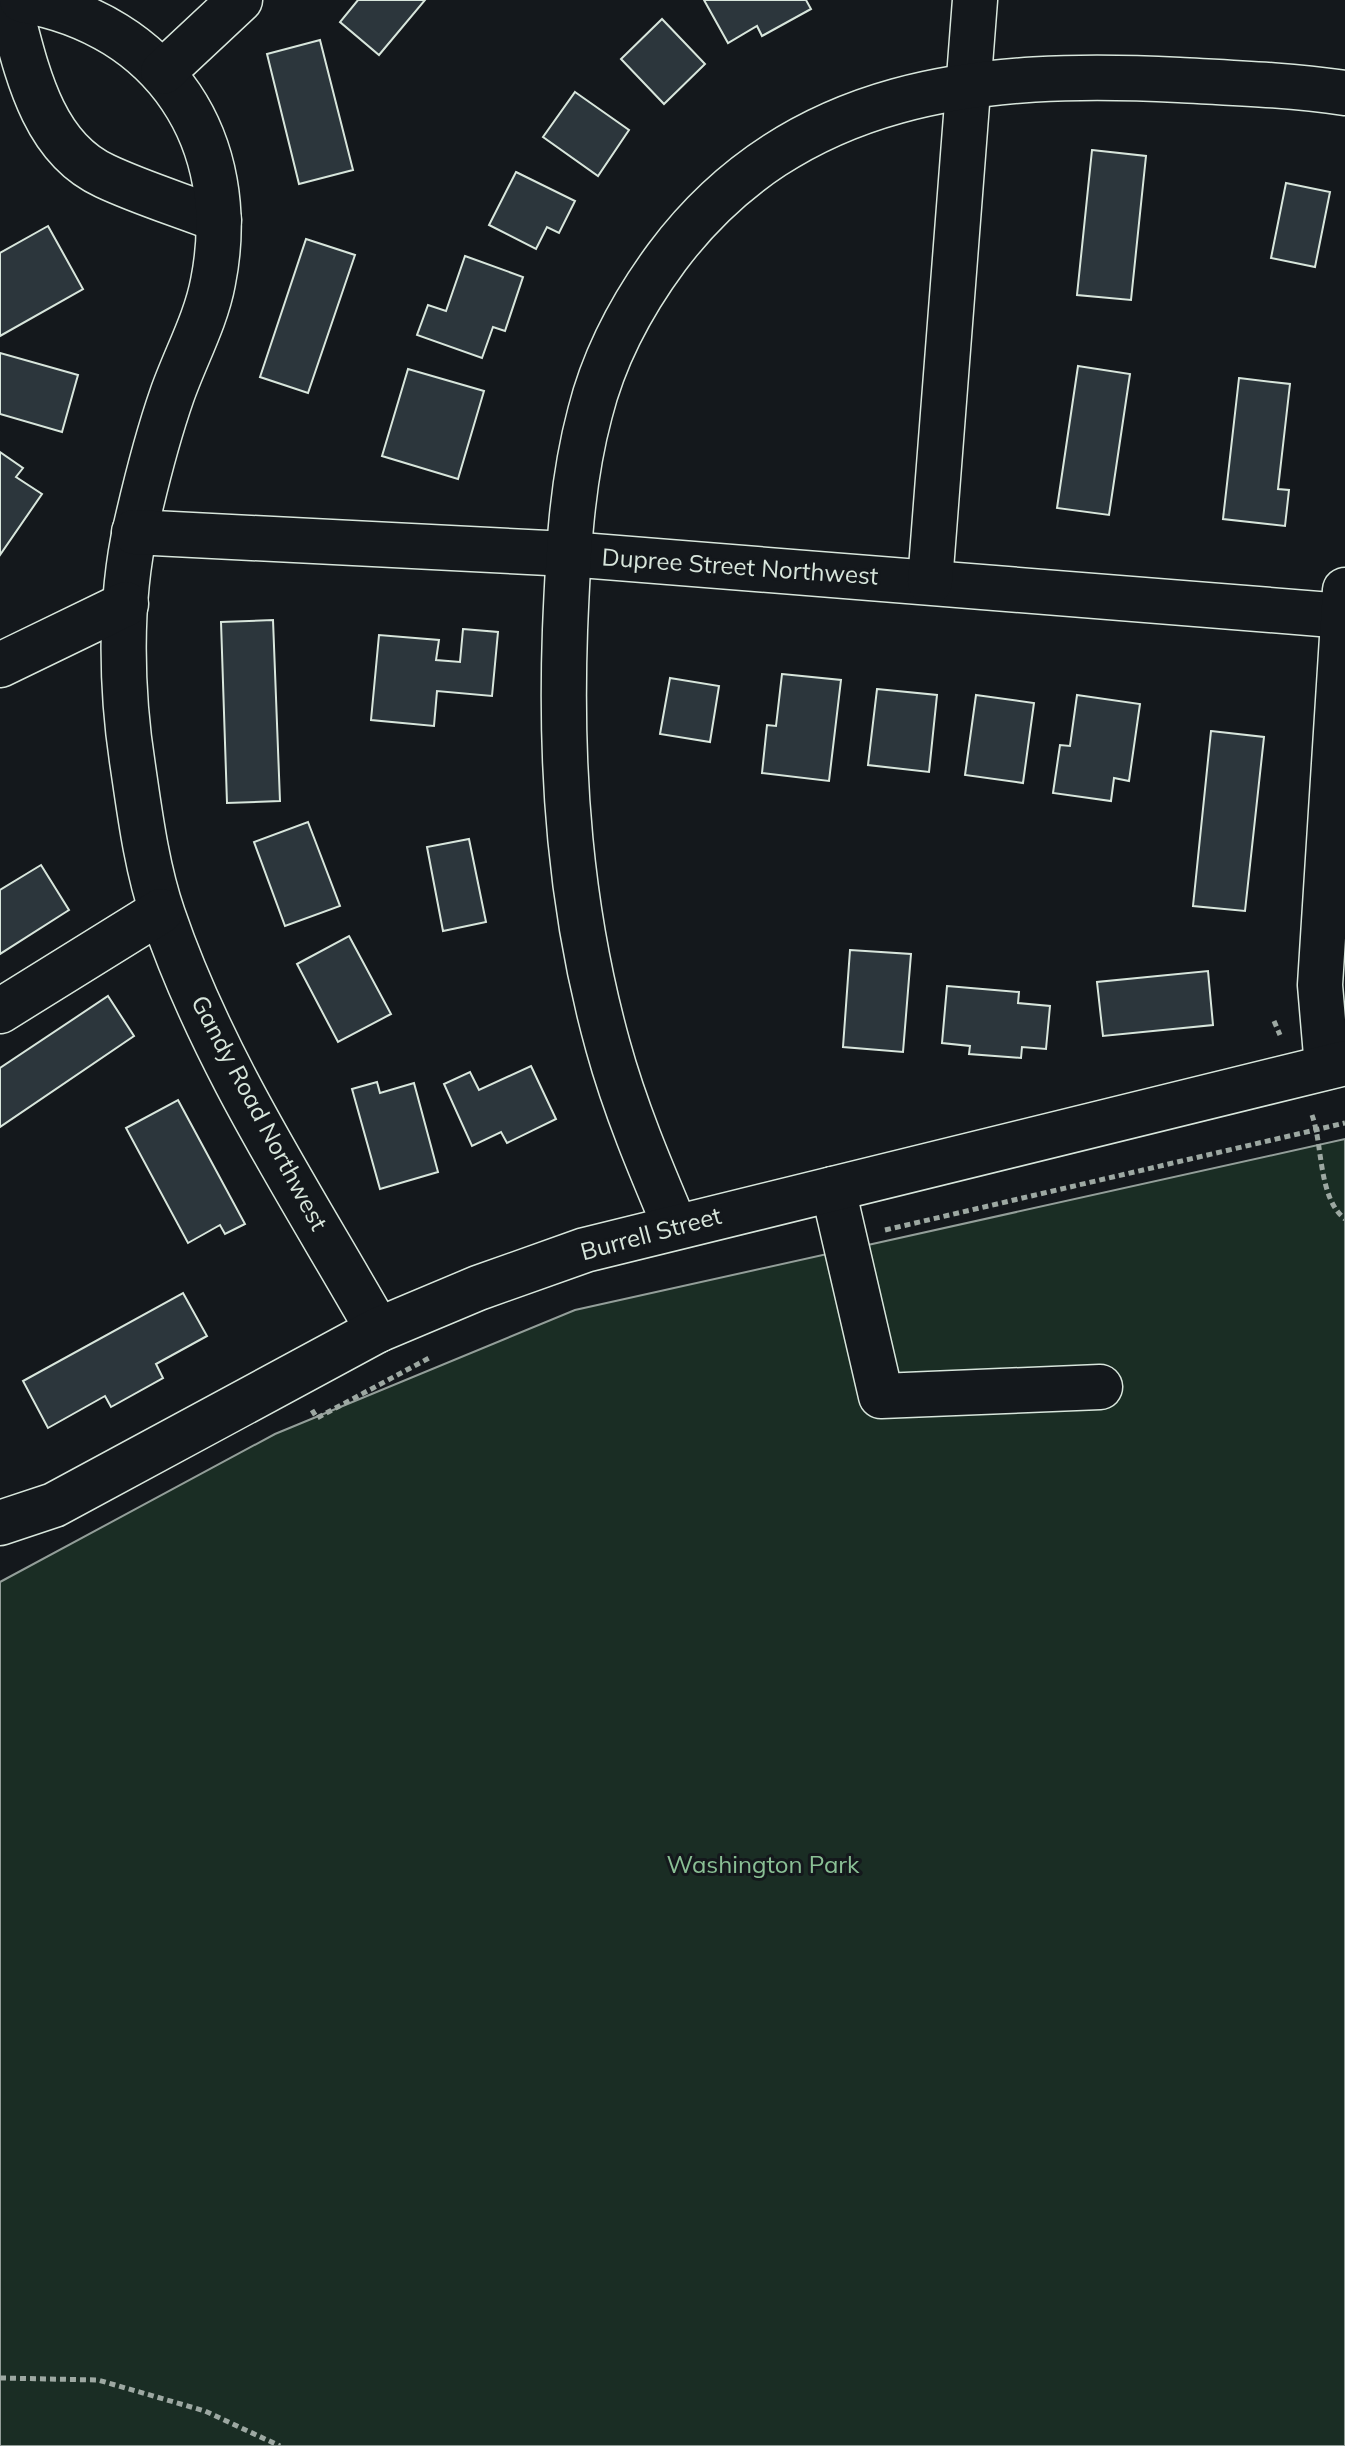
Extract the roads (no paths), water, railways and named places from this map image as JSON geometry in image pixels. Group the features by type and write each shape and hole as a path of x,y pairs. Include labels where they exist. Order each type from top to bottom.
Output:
{"street":[{"path":"8,0 44,115 80,161 103,176 219,220"},
{"name":"Gandy Road Northwest","path":"22,0 54,5 90,19 130,41 163,72 186,105 205,145 215,180 219,220 213,287 172,395 134,532 126,604 126,671 132,764 161,911 187,979 227,1064 378,1330"},
{"path":"163,72 240,0"},
{"path":"930,582 975,0"},
{"path":"675,1226 635,1129 609,1049 588,967 573,884 566,812 564,658 575,477 590,410 614,345 647,284 685,232 730,188 792,144 848,116 926,92 968,84 1080,75 1290,86 1345,93"},
{"name":"Dupree Street Northwest","path":"134,532 568,554 930,582 1344,607"},
{"path":"0,665 126,604"},
{"path":"1323,1068 1320,985 1344,607"},
{"path":"0,1011 161,911"},
{"name":"Burrell Street","path":"0,1523 54,1505 378,1330 558,1259 675,1226 1323,1068"},
{"path":"833,1189 881,1396 1100,1387"}],"park label":[{"name":"Washington Park","path":"763,1865"}]}
